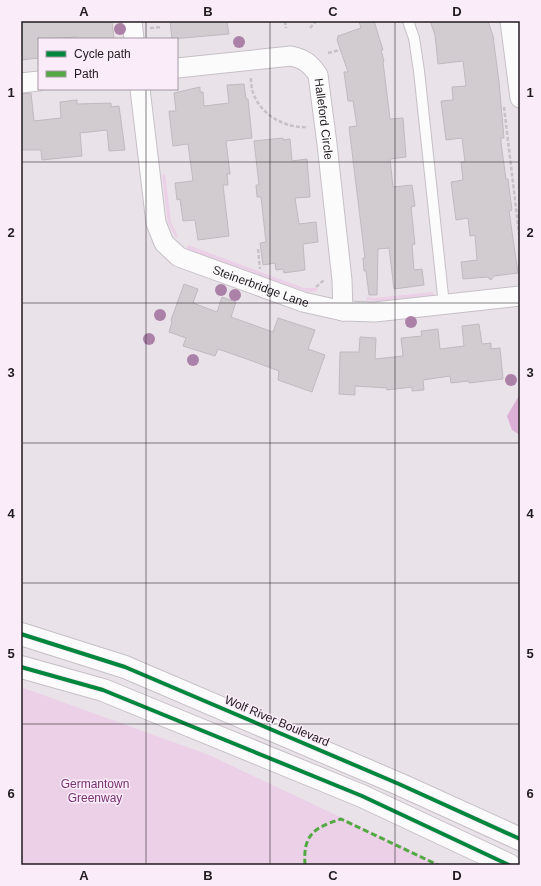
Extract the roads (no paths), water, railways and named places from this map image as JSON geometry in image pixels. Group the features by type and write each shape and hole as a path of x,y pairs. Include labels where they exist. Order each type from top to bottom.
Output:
{"main road":[{"name":"Wolf River Boulevard","path":"21,634 126,667 399,784 520,839"},
{"path":"21,667 103,690 362,796 509,865"}],"street":[{"path":"510,21 512,99"},
{"name":"Halleford Circle","path":"178,68 291,56 303,59 312,66 318,75 324,115 342,280 343,311"},
{"path":"21,83 38,81"},
{"name":"Steinerbridge Lane","path":"140,90 156,223 162,239 169,249 179,257 302,302 343,311 375,312 520,296"}],"lane":[{"path":"408,21 414,38 419,71 444,305"}],"park label":[{"name":"Germantown Greenway","path":"95,791"}]}
